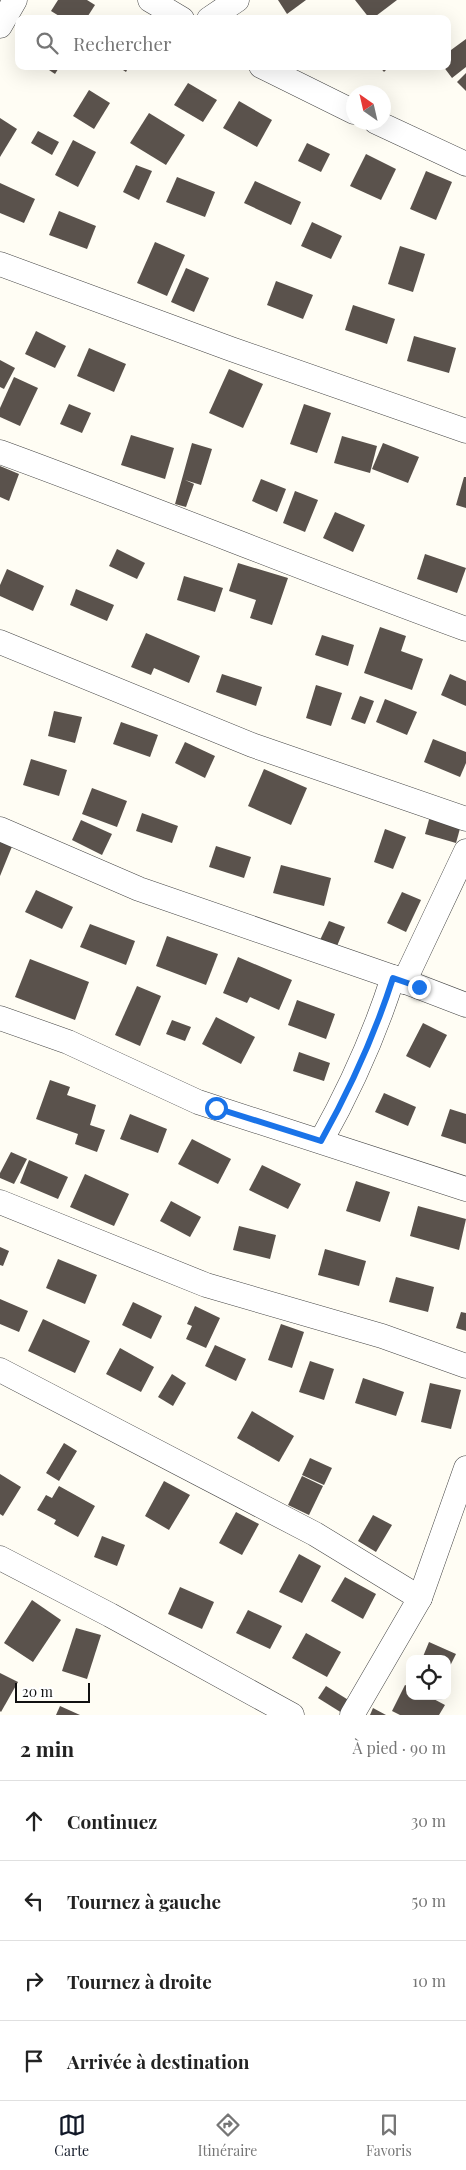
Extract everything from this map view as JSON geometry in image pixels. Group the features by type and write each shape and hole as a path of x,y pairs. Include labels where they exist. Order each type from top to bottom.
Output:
{"street":[{"path":"0,26 15,0"},
{"path":"150,0 175,15"},
{"path":"214,15 237,0"},
{"path":"269,70 346,108"},
{"path":"391,129 466,164"},
{"path":"0,264 231,349 466,431"},
{"path":"0,452 114,494 352,588 466,629"},
{"path":"0,642 252,745 466,819"},
{"path":"0,829 139,890 466,1005"},
{"path":"321,1141 343,1102 385,1005 466,851"},
{"path":"0,1018 68,1042 198,1102 466,1189"},
{"path":"0,1202 28,1215 206,1284 382,1336 466,1366"},
{"path":"0,1370 316,1534 420,1598"},
{"path":"352,1715 420,1598 466,1468"},
{"path":"0,1558 127,1624 292,1715"}],"building":[{"path":"58,0 87,0 95,5 89,15 58,15 51,11"},
{"path":"278,0 306,0 287,14"},
{"path":"355,0 397,0 377,15 367,15"},
{"path":"466,39 466,67 452,78 446,70 451,70 451,50"},
{"path":"49,70 58,70 55,74"},
{"path":"466,73 466,91 457,82"},
{"path":"188,83 217,100 203,122 174,105"},
{"path":"89,90 110,103 94,129 73,116"},
{"path":"239,101 272,120 257,147 223,128"},
{"path":"149,113 185,135 166,165 130,143"},
{"path":"0,118 17,129 0,157"},
{"path":"38,131 59,142 52,155 31,143"},
{"path":"73,140 96,152 78,187 55,175"},
{"path":"307,143 330,154 321,172 298,161"},
{"path":"366,154 396,169 381,200 350,186"},
{"path":"136,165 152,171 139,200 123,192"},
{"path":"426,171 452,182 436,220 410,209"},
{"path":"177,177 215,192 205,217 166,202"},
{"path":"255,181 301,202 291,225 244,203"},
{"path":"0,183 35,199 24,223 0,213"},
{"path":"59,211 96,226 87,249 49,235"},
{"path":"312,222 342,236 331,259 301,246"},
{"path":"155,242 185,255 167,296 137,283"},
{"path":"400,246 425,254 413,292 388,284"},
{"path":"186,268 209,278 194,312 171,302"},
{"path":"276,281 313,295 303,319 267,305"},
{"path":"353,305 395,319 387,344 345,330"},
{"path":"36,331 66,346 55,368 25,354"},
{"path":"414,336 456,348 449,373 407,361"},
{"path":"89,348 126,364 114,392 77,376"},
{"path":"0,360 15,368 4,389 0,387"},
{"path":"229,369 263,384 243,428 209,413"},
{"path":"14,377 38,388 20,426 0,417 0,408"},
{"path":"69,404 91,413 82,433 60,424"},
{"path":"304,404 331,413 317,453 290,444"},
{"path":"131,435 174,448 165,479 121,465"},
{"path":"342,436 377,446 370,473 334,463"},
{"path":"192,443 212,449 201,485 185,480 194,484 186,507 175,504"},
{"path":"383,443 419,457 408,483 372,469"},
{"path":"0,466 19,474 9,501 0,497"},
{"path":"464,477 466,477 466,508 456,505"},
{"path":"261,479 286,489 277,512 252,501"},
{"path":"295,491 318,500 305,532 283,523"},
{"path":"335,512 365,525 353,552 323,538"},
{"path":"117,549 145,563 137,579 109,566"},
{"path":"425,554 466,568 457,593 417,579"},
{"path":"238,563 288,578 272,625 250,618 256,600 229,591"},
{"path":"7,569 44,586 33,611 0,596 0,585"},
{"path":"184,576 223,588 215,612 177,600"},
{"path":"76,589 114,605 107,621 70,605"},
{"path":"380,627 406,636 401,651 423,659 412,690 364,673"},
{"path":"146,633 200,656 189,683 154,668 151,675 131,667"},
{"path":"322,635 354,645 348,666 315,655"},
{"path":"222,674 262,687 256,706 216,692"},
{"path":"450,674 466,681 466,706 441,695"},
{"path":"316,685 342,693 331,726 306,718"},
{"path":"360,696 374,701 365,724 351,719"},
{"path":"385,699 417,712 407,735 376,722"},
{"path":"54,711 82,717 75,743 48,736"},
{"path":"121,722 158,735 150,757 113,744"},
{"path":"433,739 466,752 466,763 460,777 424,762"},
{"path":"185,742 215,756 205,778 175,763"},
{"path":"31,759 67,770 59,796 23,785"},
{"path":"264,769 307,788 291,825 248,806"},
{"path":"92,788 127,801 117,827 82,814"},
{"path":"142,813 178,826 172,843 136,831"},
{"path":"430,816 461,825 456,843 425,834"},
{"path":"81,820 112,834 102,855 72,840"},
{"path":"385,829 406,837 393,869 374,862"},
{"path":"0,839 13,844 0,876"},
{"path":"216,846 251,857 244,878 209,867"},
{"path":"281,865 331,878 324,906 273,893"},
{"path":"36,890 73,907 62,929 25,912"},
{"path":"402,892 421,900 406,932 387,923"},
{"path":"329,921 345,927 337,946 320,940"},
{"path":"90,924 135,941 126,965 80,947"},
{"path":"167,936 218,954 206,985 156,966"},
{"path":"238,957 292,980 279,1010 250,997 247,1003 223,993"},
{"path":"30,959 89,982 75,1020 15,997"},
{"path":"137,986 161,996 140,1046 115,1035"},
{"path":"297,1000 335,1014 326,1039 288,1025"},
{"path":"216,1017 255,1037 241,1064 202,1044"},
{"path":"172,1020 191,1027 185,1041 166,1034"},
{"path":"423,1023 447,1035 430,1068 406,1056"},
{"path":"299,1052 330,1063 324,1081 293,1071"},
{"path":"50,1080 70,1087 67,1095 96,1105 90,1125 105,1130 97,1152 75,1144 78,1134 36,1119"},
{"path":"384,1093 416,1107 408,1126 375,1112"},
{"path":"450,1109 466,1114 466,1144 441,1136"},
{"path":"130,1114 167,1129 158,1153 120,1139"},
{"path":"192,1139 231,1159 218,1184 178,1164"},
{"path":"11,1152 27,1159 14,1184 0,1178 0,1173"},
{"path":"29,1160 68,1177 58,1199 20,1183"},
{"path":"262,1165 301,1184 288,1209 249,1190"},
{"path":"85,1174 129,1194 114,1226 70,1207"},
{"path":"356,1181 390,1192 380,1222 346,1211"},
{"path":"171,1201 201,1217 190,1237 160,1221"},
{"path":"418,1206 466,1219 459,1250 410,1236"},
{"path":"239,1226 276,1235 270,1259 233,1250"},
{"path":"0,1247 9,1251 3,1266 0,1265"},
{"path":"325,1249 366,1261 359,1286 318,1275"},
{"path":"58,1259 97,1275 85,1304 46,1288"},
{"path":"396,1277 434,1287 428,1312 389,1302"},
{"path":"0,1299 28,1311 19,1332 0,1324"},
{"path":"133,1302 162,1316 151,1339 122,1325"},
{"path":"195,1306 220,1318 206,1348 186,1339 192,1326 187,1324"},
{"path":"461,1312 466,1313 466,1331 456,1328"},
{"path":"43,1319 90,1341 75,1373 28,1351"},
{"path":"281,1324 304,1332 292,1368 268,1360"},
{"path":"215,1345 246,1359 236,1381 205,1366"},
{"path":"120,1348 154,1367 141,1392 106,1374"},
{"path":"310,1361 334,1369 324,1400 299,1392"},
{"path":"172,1374 186,1383 173,1406 158,1397"},
{"path":"363,1378 404,1392 396,1416 355,1403"},
{"path":"430,1383 461,1390 451,1429 421,1422"},
{"path":"252,1411 294,1436 279,1462 237,1438"},
{"path":"64,1443 77,1451 59,1481 46,1473"},
{"path":"310,1458 332,1468 324,1485 302,1475"},
{"path":"0,1474 21,1487 3,1516 0,1514"},
{"path":"302,1476 323,1486 309,1515 288,1505"},
{"path":"164,1481 190,1495 169,1530 145,1516"},
{"path":"59,1486 95,1506 78,1537 54,1524 56,1520 37,1510 46,1495 52,1498"},
{"path":"236,1512 259,1524 242,1555 219,1543"},
{"path":"373,1515 392,1525 376,1552 358,1541"},
{"path":"102,1536 125,1545 117,1566 94,1557"},
{"path":"299,1554 321,1566 302,1603 279,1592"},
{"path":"345,1577 376,1594 363,1619 331,1601"},
{"path":"180,1587 214,1602 202,1629 168,1614"},
{"path":"32,1600 61,1620 33,1662 4,1643"},
{"path":"248,1610 282,1626 270,1649 236,1633"},
{"path":"76,1628 101,1635 87,1679 62,1671"},
{"path":"306,1633 341,1652 327,1677 292,1658"},
{"path":"429,1642 456,1654 451,1664 451,1655 424,1655"},
{"path":"0,1673 18,1682 1,1712 0,1711"},
{"path":"405,1685 406,1700 436,1700 445,1705 439,1715 400,1715 392,1711"},
{"path":"326,1686 350,1701 342,1713 318,1698"},
{"path":"60,1706 80,1715 56,1715"},
{"path":"373,1708 386,1715 370,1715"}],"route":[{"path":"216,1108 321,1141 343,1102 385,1005 393,978 419,987"}]}
